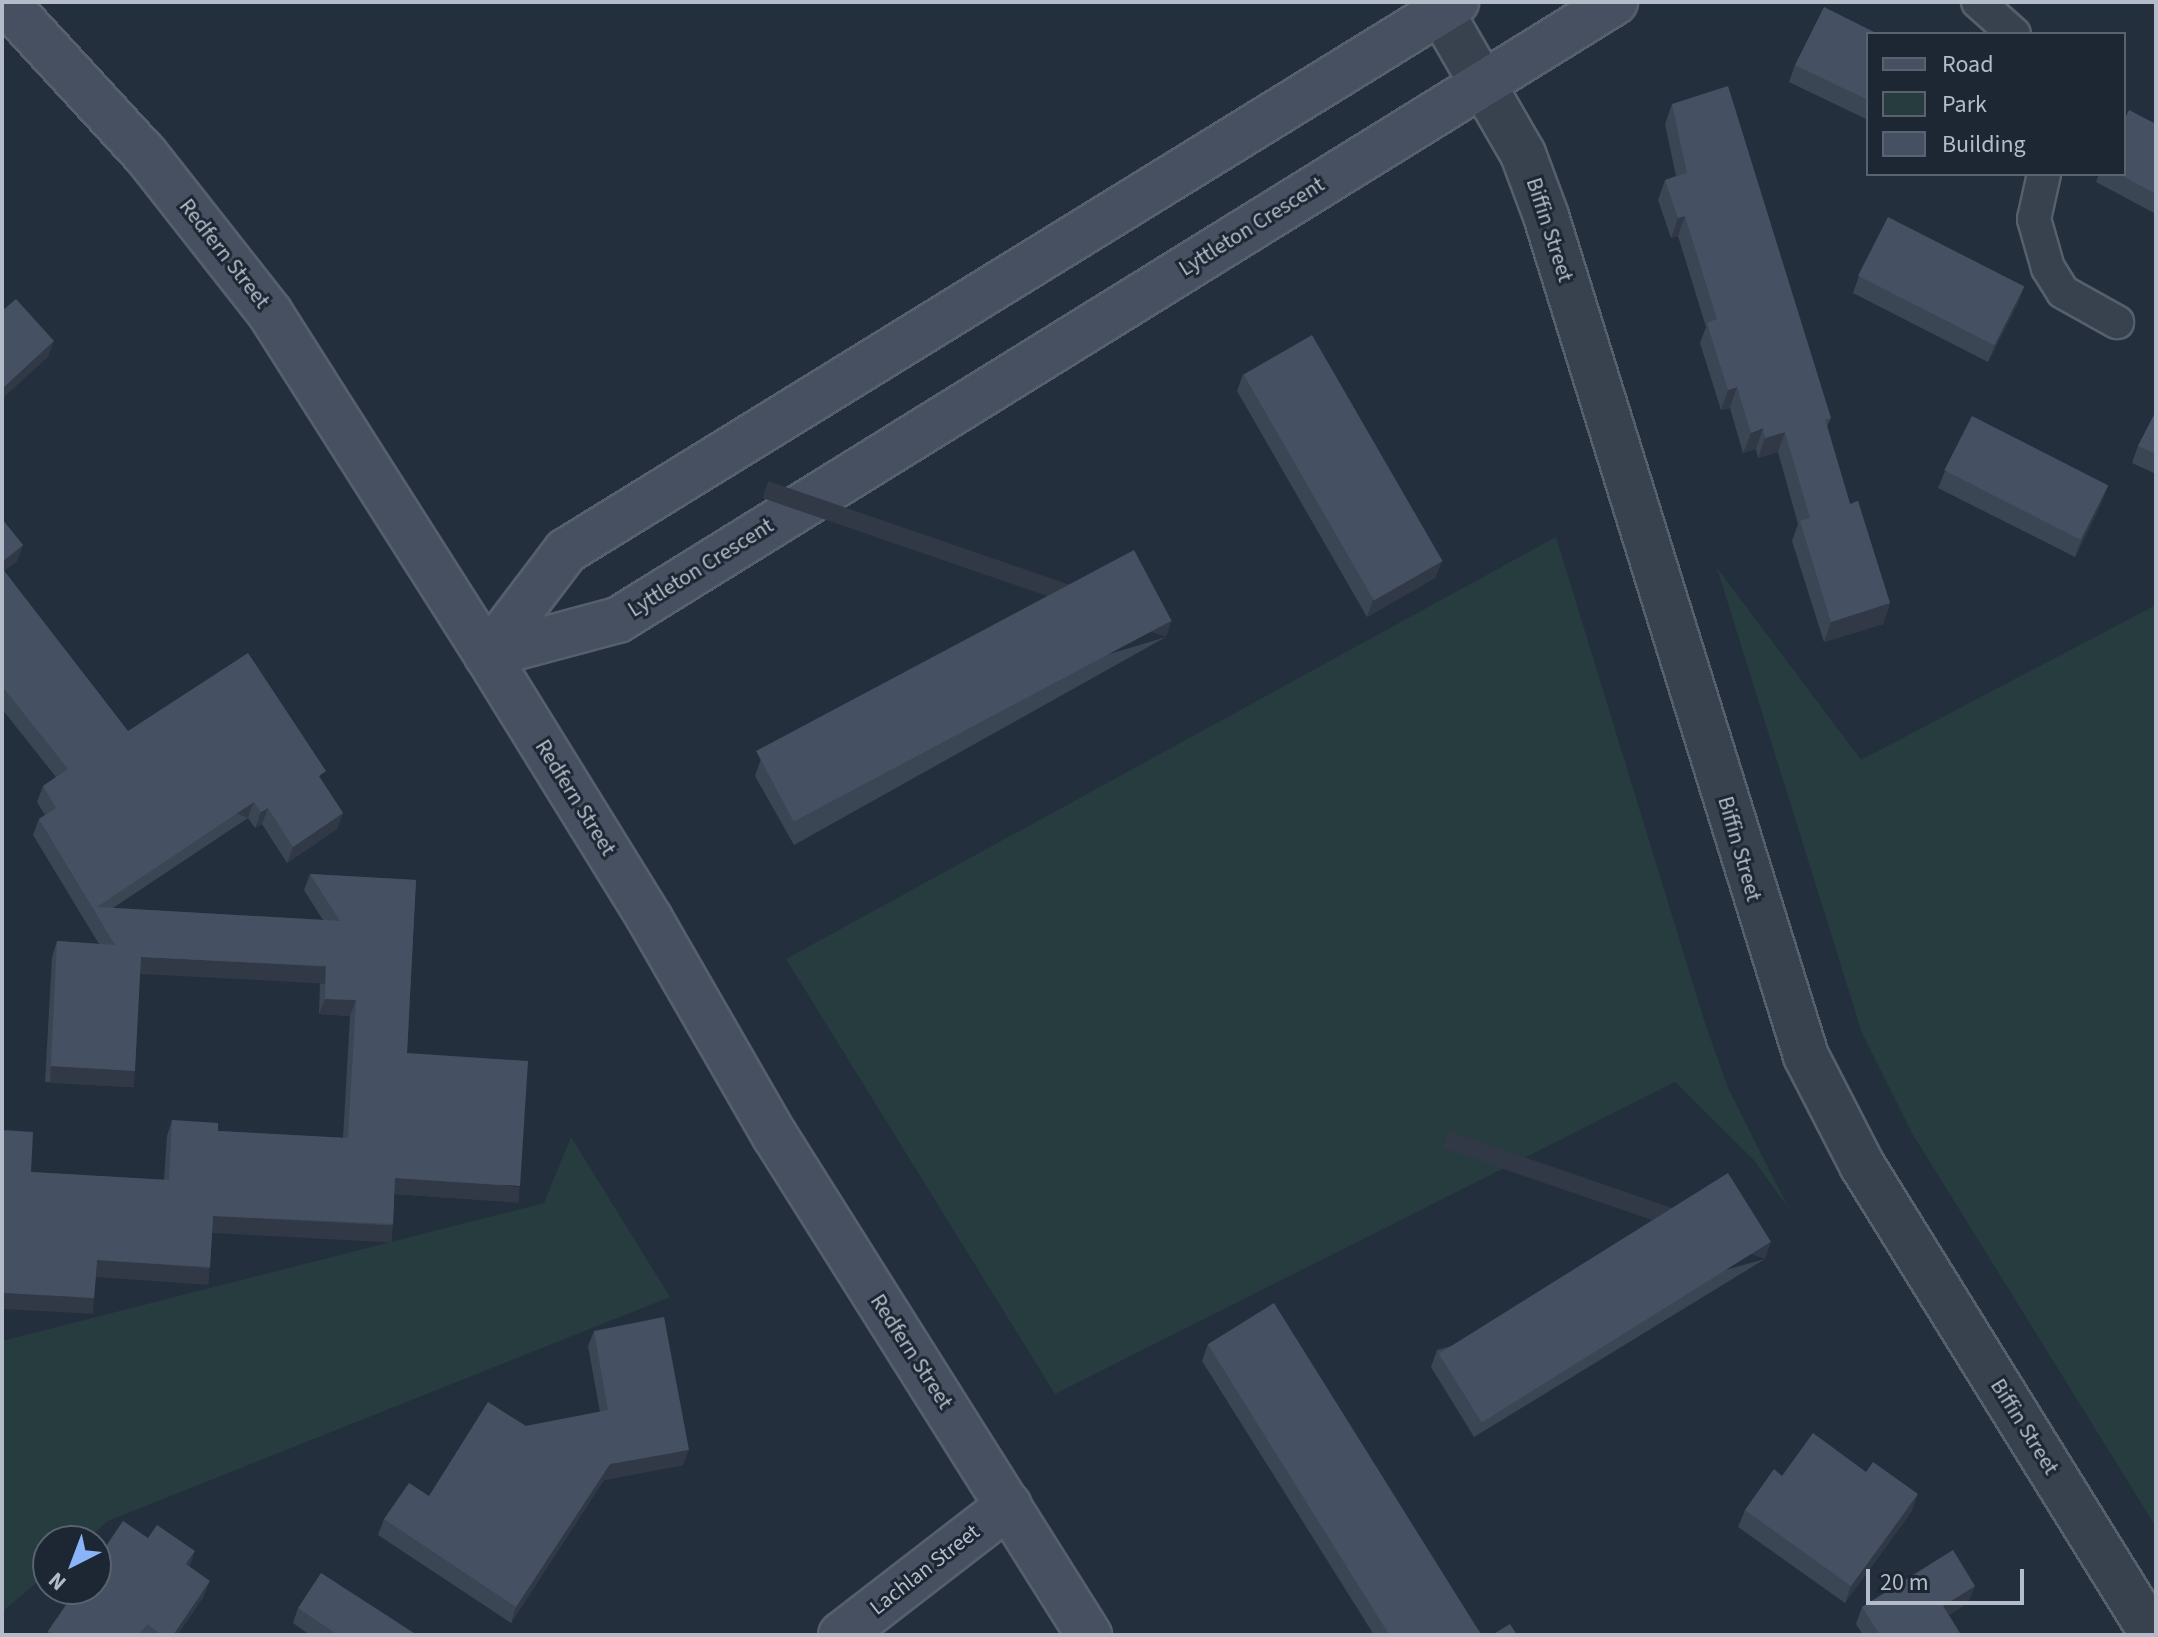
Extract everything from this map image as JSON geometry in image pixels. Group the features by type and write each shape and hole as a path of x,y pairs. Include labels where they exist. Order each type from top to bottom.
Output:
{"street":[{"name":"Redfern Street","path":"5,2 145,154 270,313 650,919 775,1136 855,1266 1089,1635"},
{"name":"Lyttleton Crescent","path":"487,655 618,620 1615,2"},
{"path":"487,655 566,551 1448,7"},
{"name":"Biffin Street","path":"1448,7 1483,84 1523,154 1546,216 1754,902 1806,1056 1862,1165 2153,1635"},
{"name":"Lachlan Street","path":"841,1635 1009,1505"}],"lane":[{"path":"1978,2 2012,32"},
{"path":"2044,176 2034,219 2048,268 2063,292 2117,322"}],"green space":[{"path":"1556,537 1705,1023 1728,1088 1789,1209 1753,1159 1675,1082 1055,1394 786,959"},
{"path":"1717,568 1861,760 2156,605 2156,1527 1912,1133 1862,1033"},
{"path":"571,1137 670,1297 103,1525 32,1525 32,1587 2,1612 2,1341 544,1203"}],"building":[{"path":"1824,7 1874,32 1866,32 1866,99 1795,65"},
{"path":"1728,86 1831,418 1825,419 1850,504 1858,501 1890,603 1831,622 1800,521 1810,518 1785,432 1765,438 1763,428 1751,433 1737,387 1728,390 1707,323 1717,319 1685,216 1678,218 1665,180 1687,173 1672,104"},
{"path":"2129,110 2156,124 2156,194 2123,176 2126,176 2126,116"},
{"path":"1888,217 2024,286 1994,345 1858,276"},
{"path":"16,299 54,341 2,389 2,311"},
{"path":"1312,335 1443,561 1374,601 1244,374"},
{"path":"2156,411 2156,454 2138,446"},
{"path":"1972,416 2108,485 2081,540 1944,470"},
{"path":"2,519 23,545 2,562"},
{"path":"1134,550 1172,621 794,822 756,751"},
{"path":"2,568 128,731 248,653 326,771 319,776 343,813 293,847 268,808 261,812 254,802 97,907 340,921 310,874 416,880 407,1053 528,1061 520,1186 395,1178 393,1224 213,1216 210,1267 97,1260 94,1298 2,1293 2,1130 33,1132 31,1172 169,1180 172,1120 218,1123 218,1131 348,1138 356,1000 325,999 326,966 141,957 135,1071 51,1066 57,941 115,945 39,819 56,808 43,786 68,769 2,686"},
{"path":"1728,1173 1771,1242 1482,1422 1439,1354"},
{"path":"1274,1303 1481,1635 1389,1635 1208,1344"},
{"path":"664,1317 689,1450 610,1464 516,1607 384,1519 409,1483 429,1496 488,1402 526,1426 608,1410 594,1331"},
{"path":"1813,1433 1866,1472 1873,1462 1918,1494 1851,1586 1745,1510 1774,1469 1782,1476"},
{"path":"123,1521 148,1538 157,1525 195,1551 186,1564 210,1581 173,1635 162,1635 147,1624 139,1635 54,1635 48,1631 66,1605 112,1605 112,1537"},
{"path":"1953,1550 1975,1586 1943,1606 1961,1635 1880,1635 1862,1607"},
{"path":"321,1573 417,1635 338,1635 298,1608"},
{"path":"1510,1624 1517,1635 1492,1635"}]}
